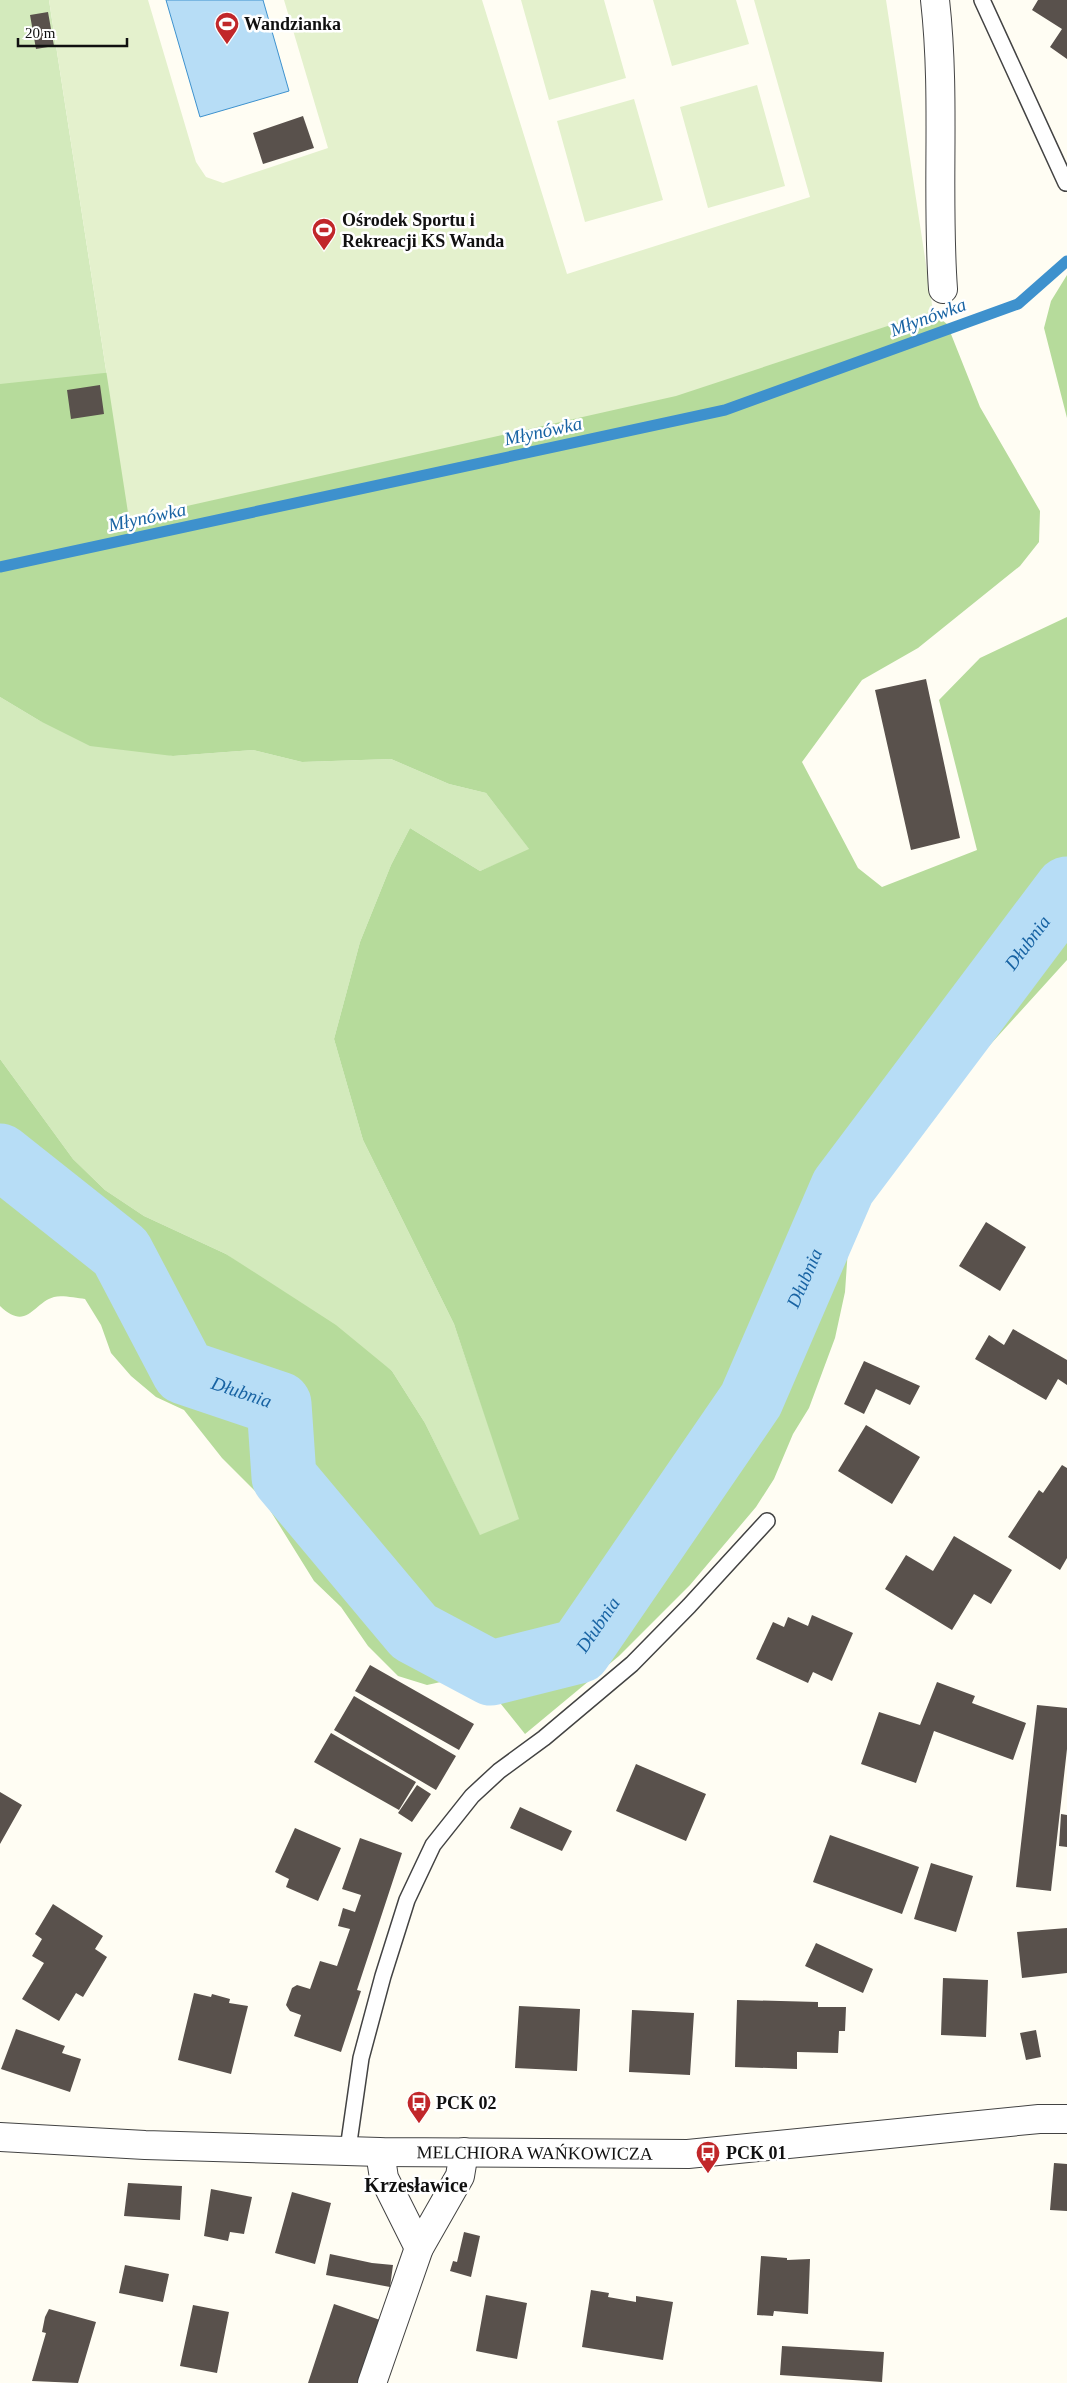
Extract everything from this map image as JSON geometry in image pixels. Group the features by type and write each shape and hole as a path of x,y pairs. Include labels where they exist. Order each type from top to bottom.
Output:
{"street":[{"path":"936,0 940,43 940,245 943,289"},
{"name":"MELCHIORA WAŃKOWICZA","path":"0,2137 145,2144 348,2149 380,2152 688,2154 1039,2119 1067,2119"},
{"path":"380,2152 384,2178 419,2248"},
{"path":"372,2383 419,2248 460,2176 464,2152"}],"lane":[{"path":"982,0 1066,183"},
{"path":"348,2149 361,2058 407,1900 433,1844 472,1796 498,1771 544,1738 632,1664 689,1606 767,1521"}],"green space":[{"path":"0,0 49,0 129,519 0,548"},
{"name":"Ośrodek Sportu i Rekreacji KS Wanda","path":"49,0 148,0 196,162 206,177 223,183 328,148 284,0 482,0 567,274 810,197 754,0 886,0 933,311 676,396 129,519"},
{"path":"521,0 604,0 626,78 549,100"},
{"path":"653,0 736,0 749,44 672,66"},
{"path":"757,85 785,186 708,208 680,107"},
{"path":"634,99 663,200 585,222 557,121"},
{"path":"874,268 947,324 980,407 1040,511 1039,542 1020,566 918,648 862,680 802,762 858,868 882,887 977,850 939,700 980,658 1067,617 1067,960 949,1090 898,1140 867,1179 850,1220 845,1292 835,1338 809,1408 793,1434 774,1479 756,1507 690,1585 619,1656 525,1734 488,1688 459,1678 427,1685 398,1676 368,1646 341,1607 314,1581 263,1499 222,1458 184,1410 156,1397 131,1376 111,1353 101,1325 85,1299 57,1296 47,1300 29,1314 23,1316 9,1313 0,1306 0,1059 73,1159 105,1190 144,1216 226,1254 336,1325 392,1371 425,1423 480,1535 519,1519 454,1324 363,1140 334,1039 360,942 391,865 410,828 480,871 529,849 486,793 449,784 391,759 302,762 253,750 173,756 90,746 40,721 0,697 0,384 123,371"},
{"path":"1067,275 1067,418 1044,328 1051,301"},
{"path":"0,697 40,721 173,756 253,750 302,762 391,759 449,784 486,793 530,850 480,871 410,828 391,865 360,942 334,1039 363,1140 454,1324 520,1519 480,1536 425,1423 392,1371 226,1254 144,1216 105,1190 73,1159 0,1059"}],"water":[{"name":"Wandzianka","path":"166,0 263,0 289,91 200,117"}],"building":[{"path":"1038,0 1067,0 1067,59 1050,47 1062,29 1032,10"},
{"path":"48,12 54,46 36,49 30,15"},
{"path":"303,116 314,148 263,164 253,133"},
{"path":"100,385 104,414 71,419 67,390"},
{"path":"926,679 960,838 911,850 875,690"},
{"path":"986,1222 1026,1247 1000,1291 959,1266"},
{"path":"1013,1329 1067,1360 1067,1385 1058,1379 1046,1400 975,1359 989,1335 1004,1345"},
{"path":"864,1361 920,1386 910,1405 876,1389 864,1414 844,1404"},
{"path":"866,1425 920,1457 892,1504 838,1471"},
{"path":"1062,1465 1067,1468 1067,1558 1060,1570 1008,1537 1039,1490 1043,1493"},
{"path":"954,1536 1012,1570 991,1604 974,1594 952,1630 885,1589 906,1555 933,1571"},
{"path":"812,1615 853,1633 832,1681 813,1672 808,1683 756,1659 773,1622 784,1627 788,1617 808,1626"},
{"path":"370,1665 474,1724 459,1750 355,1691"},
{"path":"937,1682 975,1696 972,1703 1026,1723 1013,1760 934,1731 916,1783 861,1764 879,1712 920,1725"},
{"path":"354,1696 456,1756 436,1790 334,1730"},
{"path":"1037,1705 1067,1708 1067,1749 1051,1891 1016,1887"},
{"path":"331,1733 416,1782 399,1810 314,1762"},
{"path":"636,1764 706,1794 686,1841 616,1811"},
{"path":"417,1785 431,1794 412,1822 398,1813"},
{"path":"0,1792 22,1805 0,1844"},
{"path":"520,1807 572,1831 562,1851 510,1828"},
{"path":"1061,1814 1067,1815 1067,1847 1059,1846"},
{"path":"295,1828 341,1848 318,1901 286,1887 289,1879 275,1872"},
{"path":"830,1835 919,1867 902,1914 813,1882"},
{"path":"360,1838 402,1853 357,1990 361,1991 341,2052 294,2036 301,2015 290,2011 286,2005 292,1988 297,1985 310,1989 320,1961 337,1966 350,1929 338,1926 343,1908 355,1912 361,1895 342,1889"},
{"path":"931,1863 973,1876 956,1932 914,1919"},
{"path":"53,1904 103,1936 95,1949 107,1957 83,1997 76,1993 59,2021 22,1999 44,1963 32,1956 42,1939 35,1934"},
{"path":"1067,1928 1067,1973 1022,1978 1017,1932"},
{"path":"816,1943 873,1969 863,1993 805,1966"},
{"path":"943,1978 988,1980 986,2037 941,2035"},
{"path":"194,1993 211,1997 212,1994 230,1999 229,2003 248,2006 231,2074 178,2060"},
{"path":"737,2000 818,2002 818,2007 846,2007 845,2031 839,2031 838,2053 797,2052 797,2069 735,2067"},
{"path":"519,2006 580,2009 577,2071 515,2068"},
{"path":"632,2010 694,2013 690,2075 629,2072"},
{"path":"16,2029 65,2046 62,2053 81,2059 70,2092 1,2069"},
{"path":"1036,2030 1041,2057 1026,2060 1020,2033"},
{"path":"1054,2163 1067,2164 1067,2211 1050,2210"},
{"path":"128,2183 182,2186 180,2220 124,2216"},
{"path":"211,2189 252,2197 244,2234 230,2232 228,2241 204,2236"},
{"path":"292,2192 331,2203 315,2264 275,2253"},
{"path":"464,2232 480,2236 471,2277 450,2271 453,2261 457,2262"},
{"path":"330,2254 372,2263 393,2265 390,2287 326,2275"},
{"path":"761,2256 787,2258 787,2260 810,2259 808,2314 774,2311 773,2316 757,2315"},
{"path":"125,2265 169,2274 163,2302 119,2293"},
{"path":"591,2290 609,2293 608,2297 636,2302 636,2296 673,2302 663,2360 582,2347"},
{"path":"486,2295 527,2303 517,2359 476,2351"},
{"path":"334,2304 380,2320 359,2383 308,2383"},
{"path":"193,2305 229,2312 217,2373 180,2366"},
{"path":"49,2309 96,2322 78,2383 32,2381 46,2333 42,2332"},
{"path":"782,2346 884,2352 882,2382 780,2375"}],"waterway":[{"name":"Młynówka","path":"0,567 725,410 1018,304 1067,261"},
{"name":"Dłubnia","path":"0,1156 121,1252 184,1372 279,1404 284,1477 414,1632 491,1673 579,1651 751,1400 843,1187 1067,889"}],"place":[{"name":"Wandzianka","path":"227,45"},
{"name":"Ośrodek Sportu i Rekreacji KS Wanda","path":"324,251"},
{"name":"PCK 02","path":"419,2124"},
{"name":"PCK 01","path":"708,2174"}],"district":[{"name":"Krzesławice","path":"416,2185"}]}
